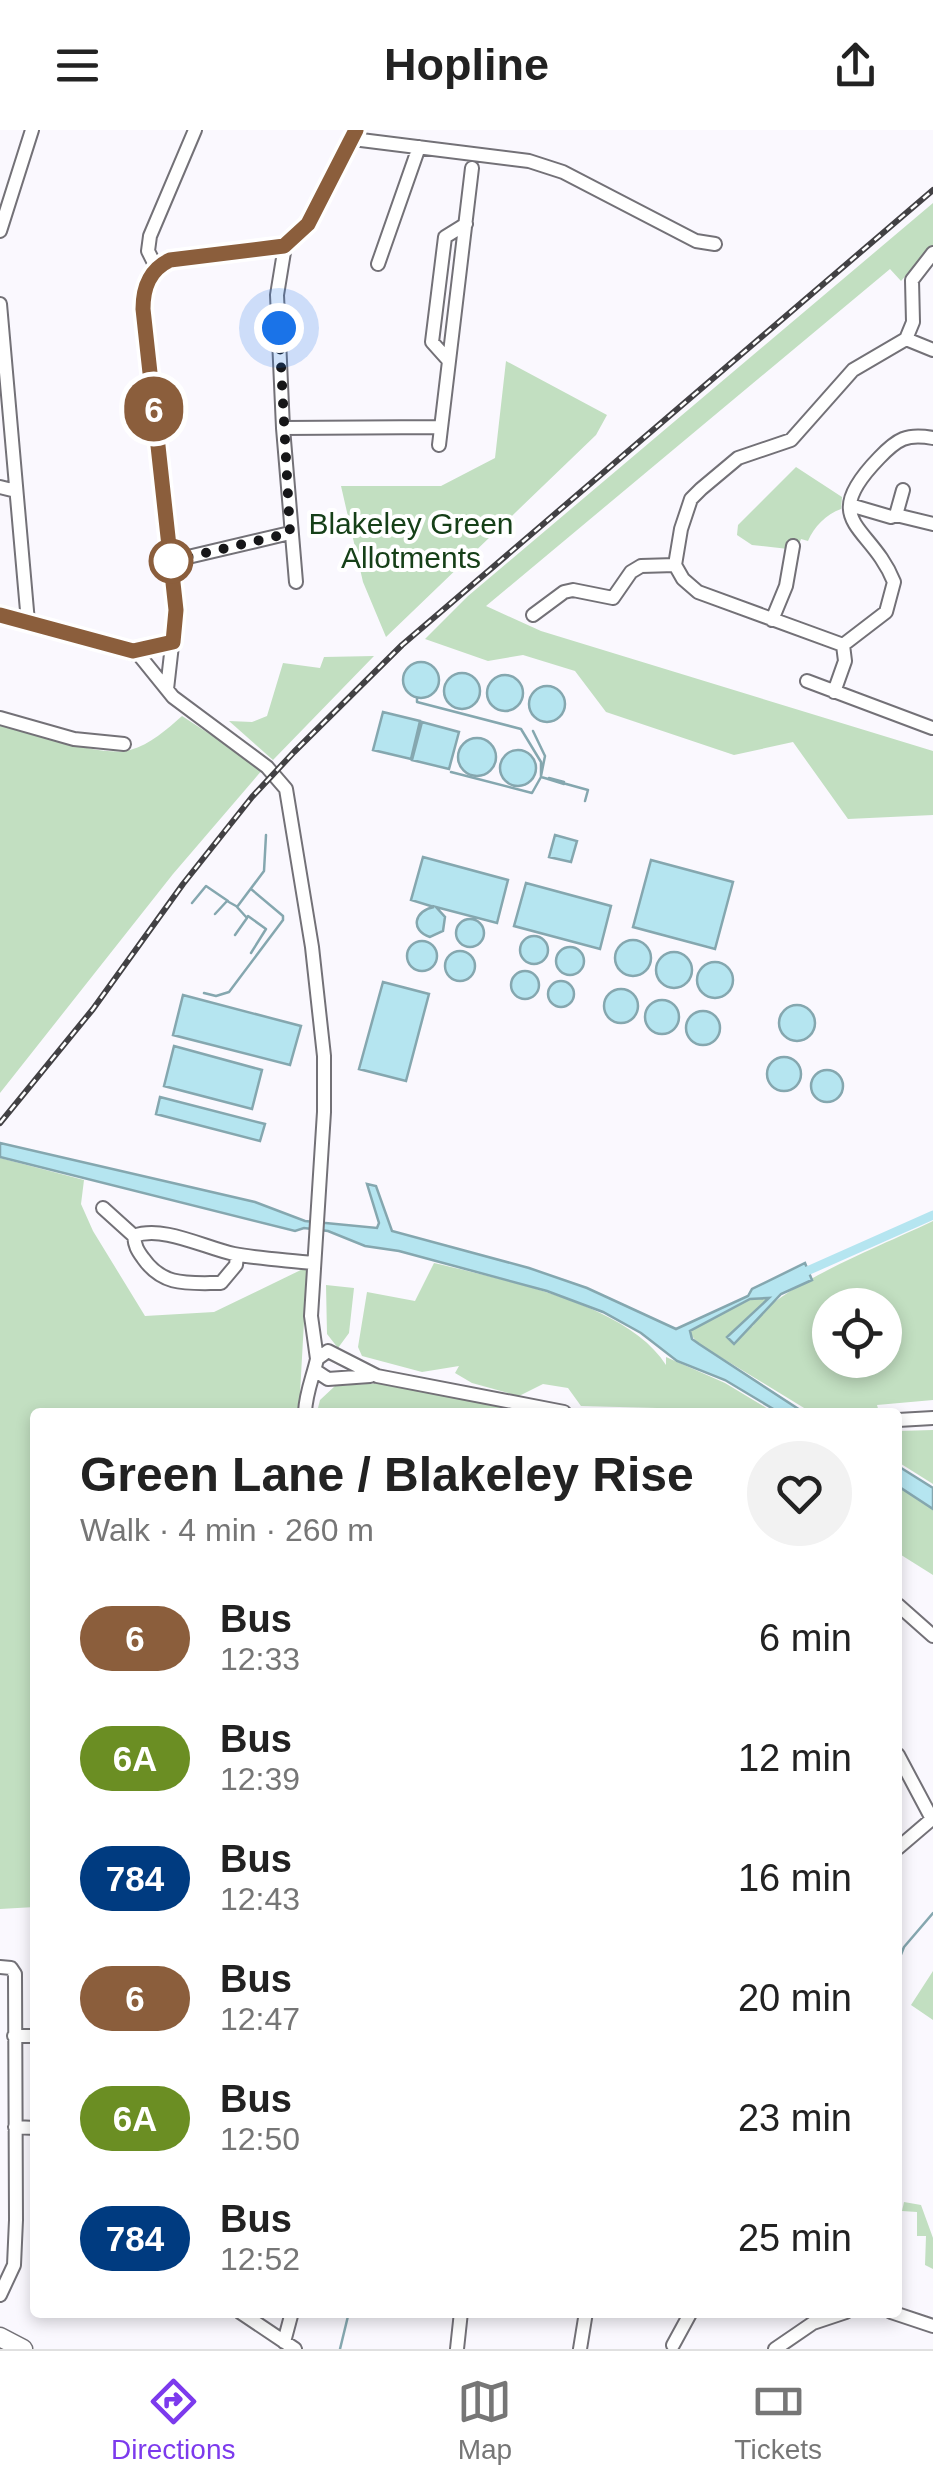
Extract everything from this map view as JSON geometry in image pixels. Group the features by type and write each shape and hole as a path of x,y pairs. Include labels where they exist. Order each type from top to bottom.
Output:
{"highway":[{"path":"0,2338 23,2349"}],"street":[{"path":"0,228 32,130"},
{"path":"156,269 148,252 150,236 195,130"},
{"path":"167,689 176,610 143,309 143,294 156,269 178,258 284,246 308,224 354,135 530,160 563,172 696,241 715,244"},
{"path":"378,264 419,147"},
{"path":"439,445 472,168"},
{"path":"284,246 277,294 296,582"},
{"path":"843,645 698,592 675,566 681,529 691,499 700,489 738,458 791,440 853,370 906,339 912,322 912,280 933,253"},
{"path":"0,304 28,622"},
{"path":"906,339 933,350"},
{"path":"283,428 441,428"},
{"path":"843,645 886,612 894,582 856,526 850,505 853,488 896,441 916,435 933,438"},
{"path":"0,487 16,490"},
{"path":"896,515 903,490"},
{"path":"850,505 933,524"},
{"path":"171,561 290,533"},
{"path":"772,620 786,586 793,546"},
{"path":"533,615 564,592 573,590 613,598 631,572 641,566 675,566"},
{"path":"0,615 133,651 145,659 183,705 281,780 288,799 324,1056 312,1316 323,1372"},
{"path":"133,651 173,642"},
{"path":"834,692 845,661 843,645"},
{"path":"807,681 932,728"},
{"path":"0,718 74,740 124,744"},
{"path":"112,1213 134,1236 134,1246 153,1273 169,1282 221,1284 236,1265 237,1255"},
{"path":"134,1236 166,1236 237,1255 313,1263"},
{"path":"312,1316 337,1356 342,1372 323,1372"},
{"path":"305,1408 307,1388 323,1372 323,1353 377,1376"},
{"path":"323,1372 377,1376 543,1408"},
{"path":"902,1420 933,1418"},
{"path":"902,1609 933,1636"},
{"path":"902,1762 933,1818 902,1845"},
{"path":"0,2295 14,2265 15,1974 3,1967"},
{"path":"14,2036 30,2036"},
{"path":"15,2127 30,2128"},
{"path":"902,2316 933,2326"},
{"path":"249,2318 289,2345 291,2318"},
{"path":"457,2349 460,2318"},
{"path":"580,2349 585,2318"},
{"path":"672,2344 687,2318"},
{"path":"775,2349 813,2323 828,2318"}],"green space":[{"path":"933,203 933,245 901,281 890,269 486,606 541,631 933,751 933,815 848,819 793,742 734,755 606,712 575,671 523,655 488,661 425,639 468,596"},
{"name":"Blakeley Green Allotments","path":"506,361 607,415 596,435 386,637 363,582 341,486 441,486 495,458"},
{"path":"796,467 842,497 841,509 821,522 808,541 801,539 797,550 752,545 737,535 738,525"},
{"path":"374,656 273,760 229,721 252,722 267,716 283,663 320,668 324,657"},
{"path":"182,716 263,769 173,874 0,1093 0,724 65,743 118,752 145,744"},
{"path":"0,1158 84,1180 81,1204 93,1231 145,1316 214,1312 307,1267 299,1408 30,1408 30,1907 0,1909"},
{"path":"933,1221 933,1400 877,1405 878,1408 804,1408 699,1344 690,1334 694,1326 750,1299 769,1298 728,1337 753,1326 781,1297"},
{"path":"434,1263 527,1286 594,1310 648,1344 666,1365 666,1357 725,1383 766,1408 581,1406 568,1388 543,1384 519,1396 472,1383 455,1373 459,1366 422,1372 362,1356 358,1347 367,1292 415,1301"},
{"path":"326,1285 354,1288 349,1333 338,1348 327,1334"},
{"path":"382,1383 512,1408 318,1408 320,1400 335,1386"},
{"path":"933,1430 933,1484 902,1465 902,1431"},
{"path":"902,1489 933,1509 933,1575 902,1556"},
{"path":"933,1971 933,2020 911,2005"},
{"path":"904,2202 921,2205 933,2238 933,2269 925,2265 926,2236 917,2236 917,2212 902,2211"}],"water":[{"path":"421,662 434,667 439,680 434,693 421,698 408,693 403,680 408,667"},
{"path":"462,673 475,678 480,691 475,704 462,709 449,704 444,691 449,678"},
{"path":"505,675 518,680 523,693 518,706 505,711 492,706 487,693 492,680"},
{"path":"547,686 560,691 565,704 560,717 547,722 534,717 529,704 534,691"},
{"path":"383,712 420,721 411,759 373,750"},
{"path":"422,722 459,732 449,769 412,760"},
{"path":"477,738 490,744 496,757 490,770 477,776 464,770 458,757 464,744"},
{"path":"518,750 531,755 536,768 531,781 518,786 505,781 500,768 505,755"},
{"path":"555,835 577,841 571,862 549,857"},
{"path":"423,857 508,880 497,923 436,907 445,917 443,931 430,937 423,934 417,925 419,916 434,907 411,900"},
{"path":"651,860 733,882 715,949 633,927"},
{"path":"526,883 611,906 600,949 514,926"},
{"path":"470,919 480,923 484,933 480,943 470,947 460,943 456,933 460,923"},
{"path":"534,936 544,940 548,950 544,960 534,964 524,960 520,950 524,940"},
{"path":"633,940 646,945 651,958 646,971 633,976 620,971 615,958 620,945"},
{"path":"422,941 433,945 437,956 433,967 422,971 411,967 407,956 411,945"},
{"path":"570,947 580,951 584,961 580,971 570,975 560,971 556,961 560,951"},
{"path":"460,951 474,960 475,966 466,980 460,981 446,972 445,966 454,952"},
{"path":"674,952 687,957 692,970 687,983 674,988 661,983 656,970 661,957"},
{"path":"715,962 728,967 733,980 728,993 715,998 702,993 697,980 702,967"},
{"path":"525,971 535,975 539,985 535,995 525,999 515,995 511,985 515,975"},
{"path":"561,981 570,985 574,994 570,1003 561,1007 552,1003 548,994 552,985"},
{"path":"383,982 429,994 406,1081 359,1069"},
{"path":"621,989 633,994 638,1006 633,1018 621,1023 609,1018 604,1006 609,994"},
{"path":"183,995 301,1026 290,1065 173,1035"},
{"path":"662,1000 674,1005 679,1017 674,1029 662,1034 650,1029 645,1017 650,1005"},
{"path":"797,1005 810,1010 815,1023 810,1036 797,1041 784,1036 779,1023 784,1010"},
{"path":"703,1011 715,1016 720,1028 715,1040 703,1045 691,1040 686,1028 691,1016"},
{"path":"174,1046 262,1070 252,1109 164,1086"},
{"path":"784,1057 796,1062 801,1074 796,1086 784,1091 772,1086 767,1074 772,1062"},
{"path":"827,1070 838,1075 843,1086 838,1097 827,1102 816,1097 811,1086 816,1075"},
{"path":"160,1097 265,1124 260,1141 156,1114"},
{"path":"0,1143 255,1202 305,1221 377,1228 379,1223 367,1184 376,1186 392,1231 587,1288 676,1329 748,1296 752,1289 805,1263 812,1280 781,1294 734,1344 727,1337 769,1298 750,1299 690,1331 692,1339 797,1408 772,1408 725,1380 677,1361 641,1333 603,1312 547,1291 399,1251 365,1246 328,1231 295,1231 0,1157"},
{"path":"902,1469 933,1488 933,1509 902,1489"}],"waterway":[{"path":"417,698 417,702 521,729 541,762 541,777"},
{"path":"533,731 545,756 541,776"},
{"path":"451,772 532,793 541,777 588,790 585,801"},
{"path":"549,778 564,782"},
{"path":"548,779 564,784"},
{"path":"235,935 247,918 237,907 264,871 266,835"},
{"path":"192,903 206,886 228,901"},
{"path":"204,993 216,996 229,992 283,920 251,889"},
{"path":"215,914 227,901 236,906"},
{"path":"248,916 266,929 251,953"},
{"path":"798,1275 933,1215"},
{"path":"902,1952 933,1913"},
{"path":"340,2349 348,2318"}],"railway":[{"path":"0,1123 93,1009 183,884 252,797 294,752 402,645 933,190"}],"bus line":[{"name":"6","path":"0,615 133,651 173,642 176,610 143,309 146,284 156,269 170,260 284,246 308,224 356,130"}],"route":[{"path":"171,561 290,533 279,328"}]}
